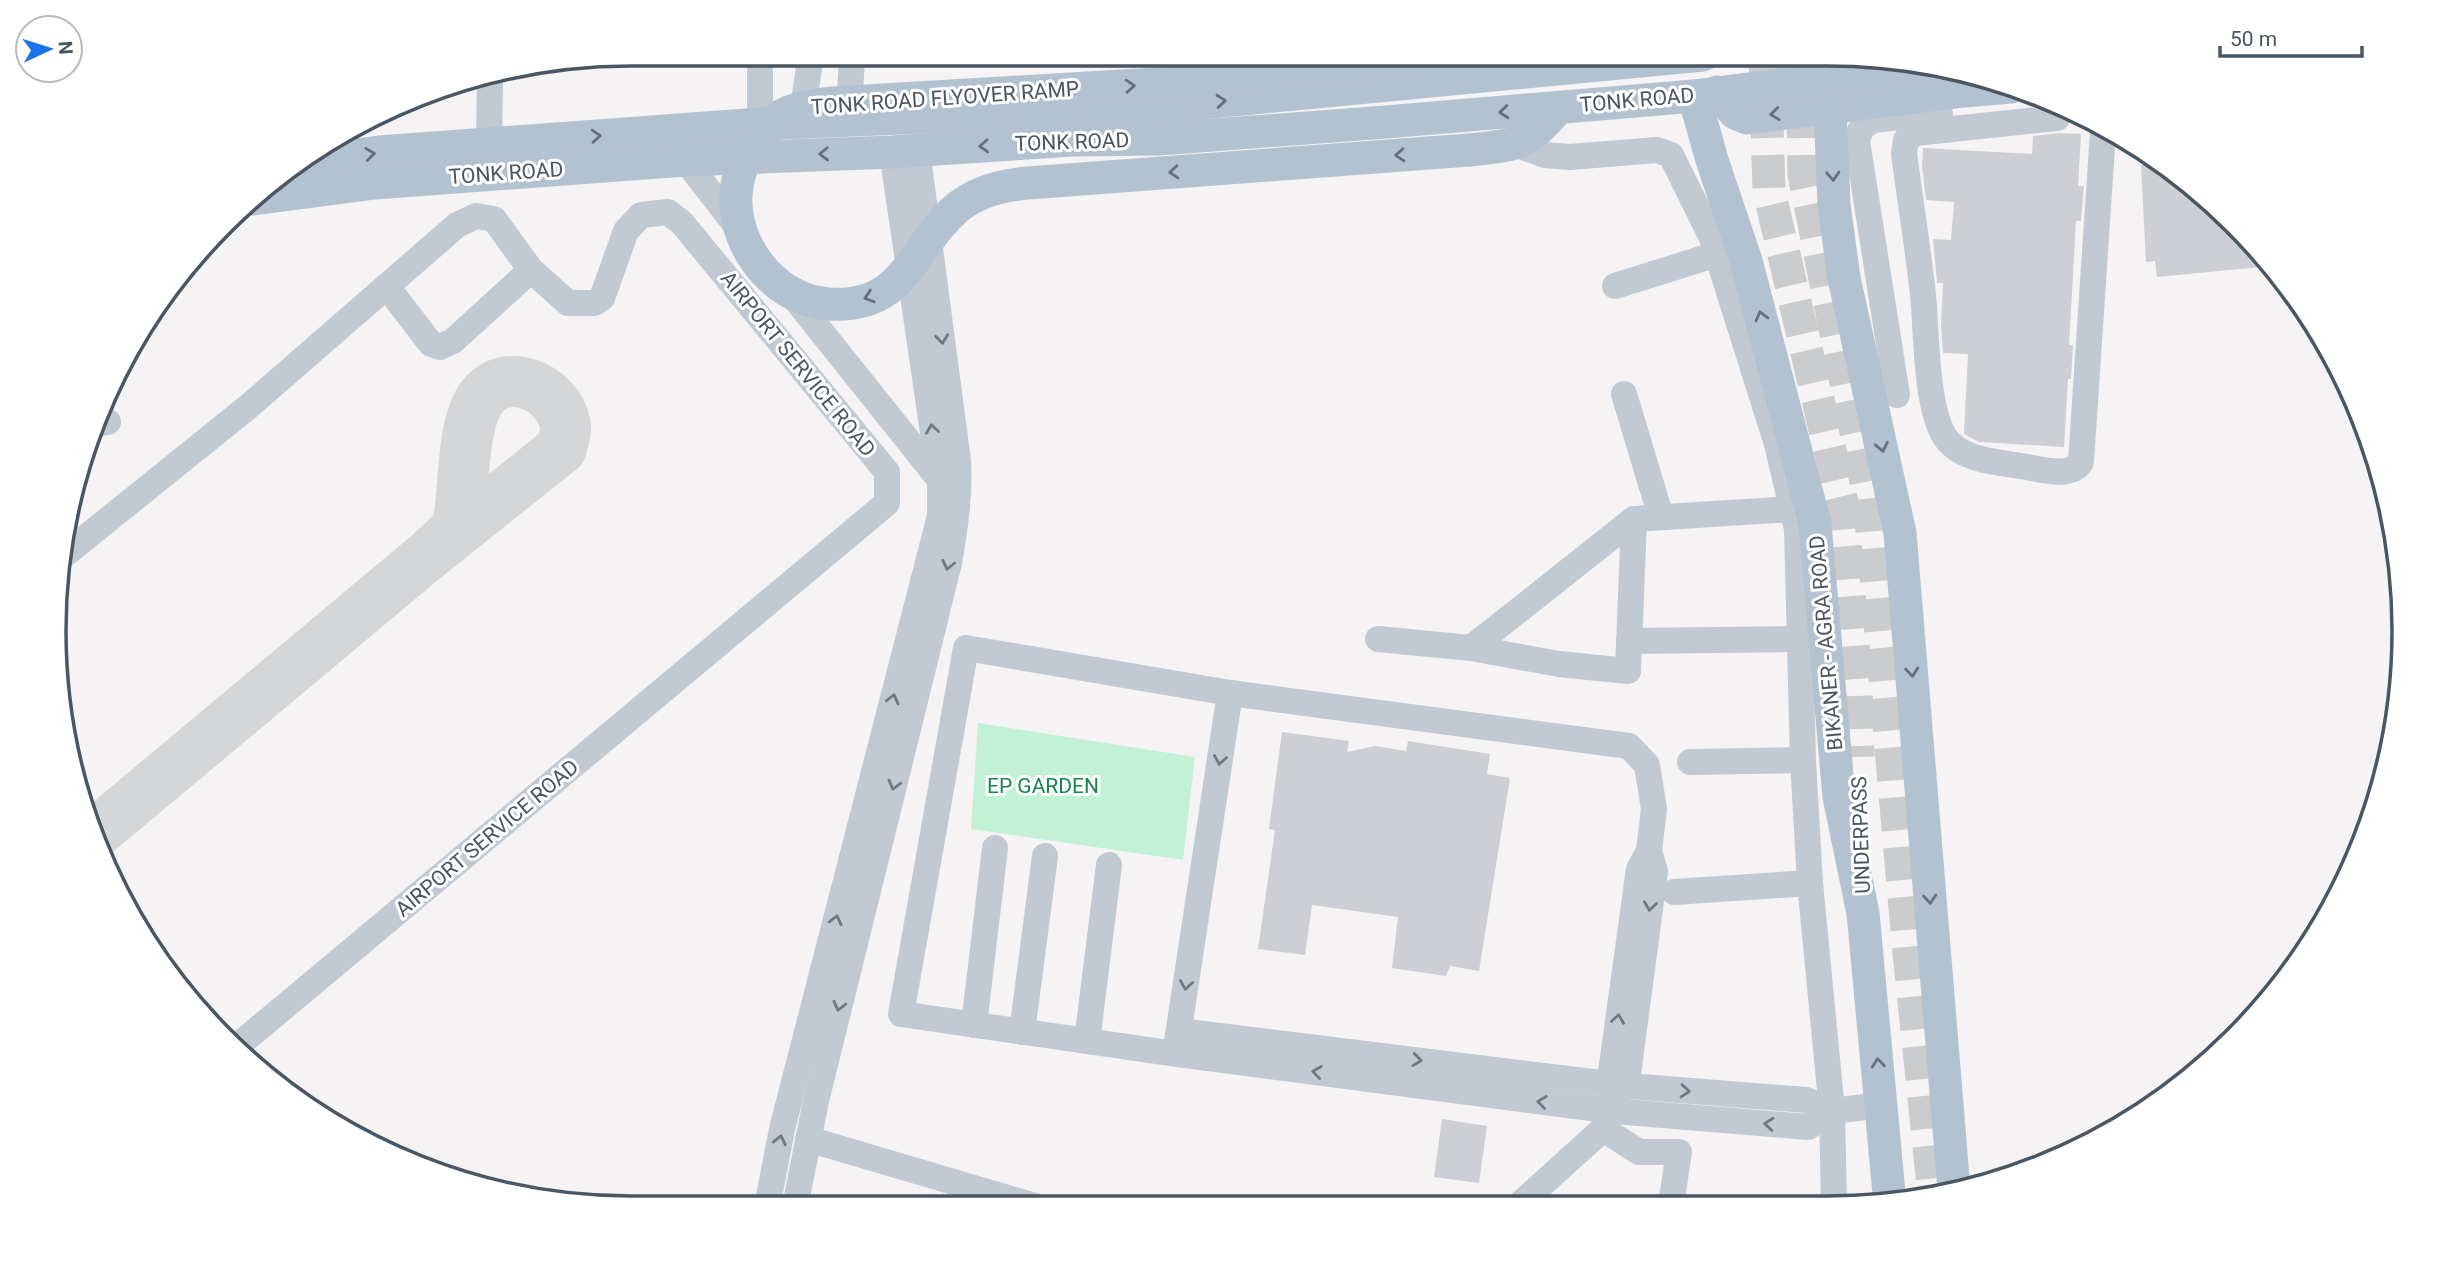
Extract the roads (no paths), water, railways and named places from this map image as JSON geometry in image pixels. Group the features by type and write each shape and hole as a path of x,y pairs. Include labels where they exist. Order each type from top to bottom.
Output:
{"main road":[{"name":"TONK ROAD FLYOVER RAMP","path":"1341,66 1189,82 846,102 792,110 768,127 747,154 738,178 736,205 743,242 758,264 787,291 827,304 849,303 869,299 886,291 901,279 959,206 993,189 1028,183 1468,150 1514,144 1538,132 1558,108"},
{"name":"TONK ROAD FLYOVER RAMP","path":"1455,66 1475,78"},
{"name":"TONK ROAD","path":"322,159 379,152 760,124 1160,107 1594,66"},
{"name":"TONK ROAD","path":"272,197 375,183 685,160 905,151 1073,140 1159,139 1558,108 1706,94 1895,71"},
{"path":"1706,94 1743,117 1964,91 2008,106"},
{"name":"BIKANER - AGRA ROAD","path":"1706,94 1712,160 1746,261 1815,524 1839,797 1863,913 1888,1193"},
{"path":"1830,107 1835,205 1844,278 1884,397 1900,533 1953,1182"},
{"name":"UNDERPASS","path":"1858,757 1863,913"}],"street":[{"path":"760,124 761,66"},
{"path":"801,122 809,66"},
{"path":"848,120 852,66"},
{"path":"489,144 490,85"},
{"path":"1931,390 1884,397 1880,296 1857,141 1861,128 1873,120 2008,106 2036,107"},
{"path":"2008,106 1915,133 1906,140 1904,153 1923,294 1931,390 1941,429 1949,441 1966,456 2041,470 2069,472 2076,469 2081,462 2103,139"},
{"path":"1514,144 1545,155 1570,158 1657,150 1671,155 1712,238 1777,444 1797,529 1803,760 1810,883 1832,1111 1834,1196"},
{"path":"769,1196 782,1129 940,516 940,481 905,151"},
{"path":"797,1196 808,1139 957,522 958,461 905,151"},
{"path":"685,160 940,481"},
{"name":"AIRPORT SERVICE ROAD","path":"73,548 248,407 388,288 457,225 476,216 494,219 531,270 568,303 595,303 602,298 626,231 641,215 668,212 682,223 887,472 887,503 243,1041"},
{"path":"1615,286 1717,254"},
{"path":"388,288 431,344 440,347 453,341 531,270"},
{"path":"1880,296 1923,294"},
{"path":"1624,394 1661,517"},
{"path":"1471,648 1634,519 1792,509"},
{"path":"1378,639 1471,648 1559,664 1628,671 1634,519"},
{"path":"1629,641 1800,639"},
{"path":"1616,1098 1611,1072 1639,869 1649,851 1654,809 1647,765 1629,746 1230,693 966,648 901,1014 1087,1041 1177,1042 1616,1098 1806,1100 1832,1111 1882,1105"},
{"path":"1177,1042 1230,693"},
{"path":"1690,762 1803,760"},
{"path":"974,1024 995,848"},
{"path":"1022,1032 1045,856"},
{"path":"1087,1041 1109,865"},
{"path":"1674,892 1810,883"},
{"path":"1529,1196 1602,1129 1639,1152 1679,1152 1672,1196"},
{"path":"808,1139 1001,1196"}],"tunnel":[{"path":"1765,66 1769,191 1842,502 1856,684 1858,757"},
{"path":"1802,66 1804,174 1869,497 1909,953 1933,1187"}],"park label":[{"name":"EP GARDEN","path":"1043,786"}]}
